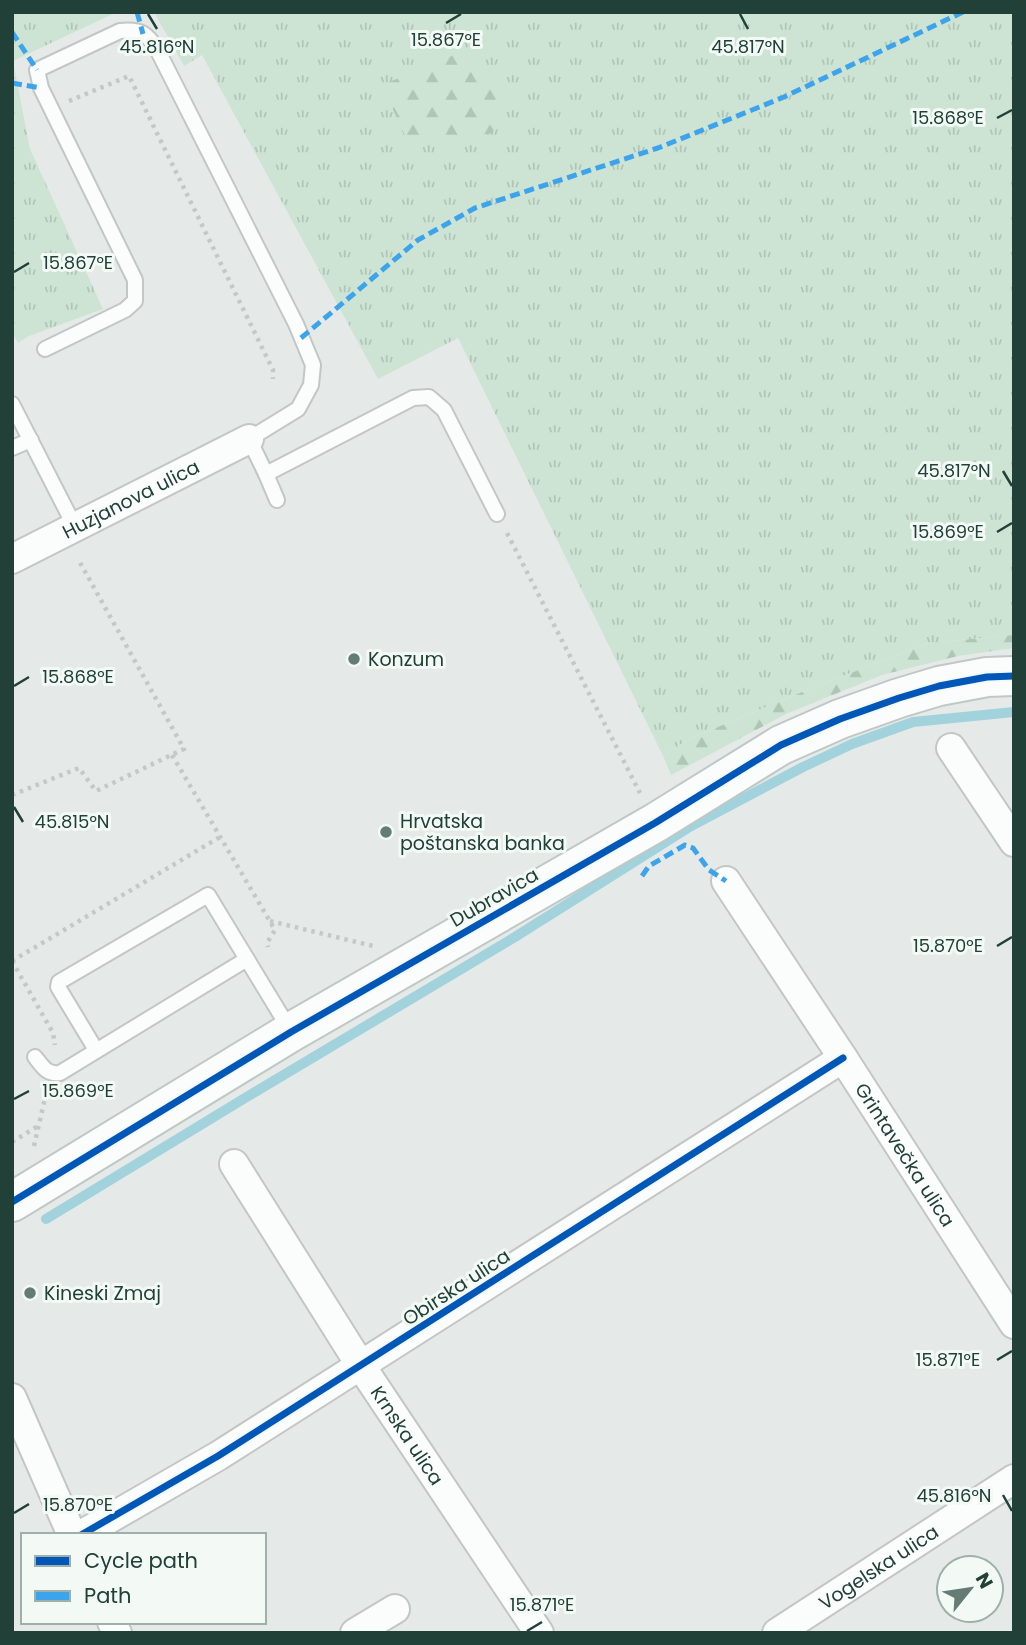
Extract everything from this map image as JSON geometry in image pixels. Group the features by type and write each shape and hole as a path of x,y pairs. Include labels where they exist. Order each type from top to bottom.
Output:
{"street":[{"name":"Huzjanova ulica","path":"12,559 249,439"},
{"name":"Dubravica","path":"12,1202 290,1032 655,823 781,745 840,719 899,698 987,677 1014,676"},
{"path":"951,748 1014,842"},
{"name":"Grintavečka ulica","path":"726,881 1014,1324"},
{"name":"Obirska ulica","path":"84,1533 218,1456 843,1058"},
{"name":"Krnska ulica","path":"234,1164 361,1366 539,1633"},
{"path":"12,1398 71,1533"},
{"name":"Vogelska ulica","path":"777,1633 1014,1479"},
{"path":"355,1633 395,1609"}],"lane":[{"path":"45,349 125,310 135,301 135,280 41,88 37,70 120,31 135,30 149,37 158,51 296,324 313,365 311,385 298,409 249,439 277,500"},
{"path":"266,474 413,398 429,397 444,410 497,514"},
{"path":"12,404 31,440 70,530"},
{"path":"12,448 31,440"},
{"path":"96,1050 58,987 59,982 208,895 290,1032"},
{"path":"35,1057 47,1072 60,1073 247,959"}],"path":[{"path":"69,101 129,76 273,370 273,379"},
{"path":"497,514 643,799"},
{"path":"12,794 79,768 96,791 184,749 70,530"},
{"path":"172,755 275,930 267,943 270,950"},
{"path":"57,1053 53,1033 12,961 220,837"},
{"path":"270,921 378,947"},
{"path":"33,1151 47,1091"},
{"path":"12,1142 39,1125"}],"green space":[{"path":"12,12 117,12 13,61 30,149 103,309 29,336 18,343 12,331"},
{"path":"154,12 1014,12 1014,635 928,643 689,739 663,756 458,338 378,379 202,55 184,66"},
{"path":"473,47 503,98 493,133 409,145 382,85"},
{"path":"1014,635 1014,648 958,656 882,675 786,714 671,775 663,756 689,739 928,643"}],"waterway":[{"name":"Dubravica","path":"46,1219 515,937 691,826 803,767 852,744 913,722 1014,712"}],"marked path":[{"path":"137,12 143,34"},
{"path":"301,338 418,240 475,208 658,148 784,97 963,12"},
{"path":"12,32 37,70"},
{"path":"12,83 41,88"},
{"path":"642,876 649,866 685,845 693,848 709,870 726,881"}],"cycle path":[{"path":"12,1202 291,1032 655,823 781,745 840,719 939,686 987,677 1014,676"},
{"path":"84,1533 218,1456 843,1058"}],"place":[{"name":"Konzum","path":"354,659"},
{"name":"Hrvatska poštanska banka","path":"386,832"},
{"name":"Kineski Zmaj","path":"30,1293"}]}
